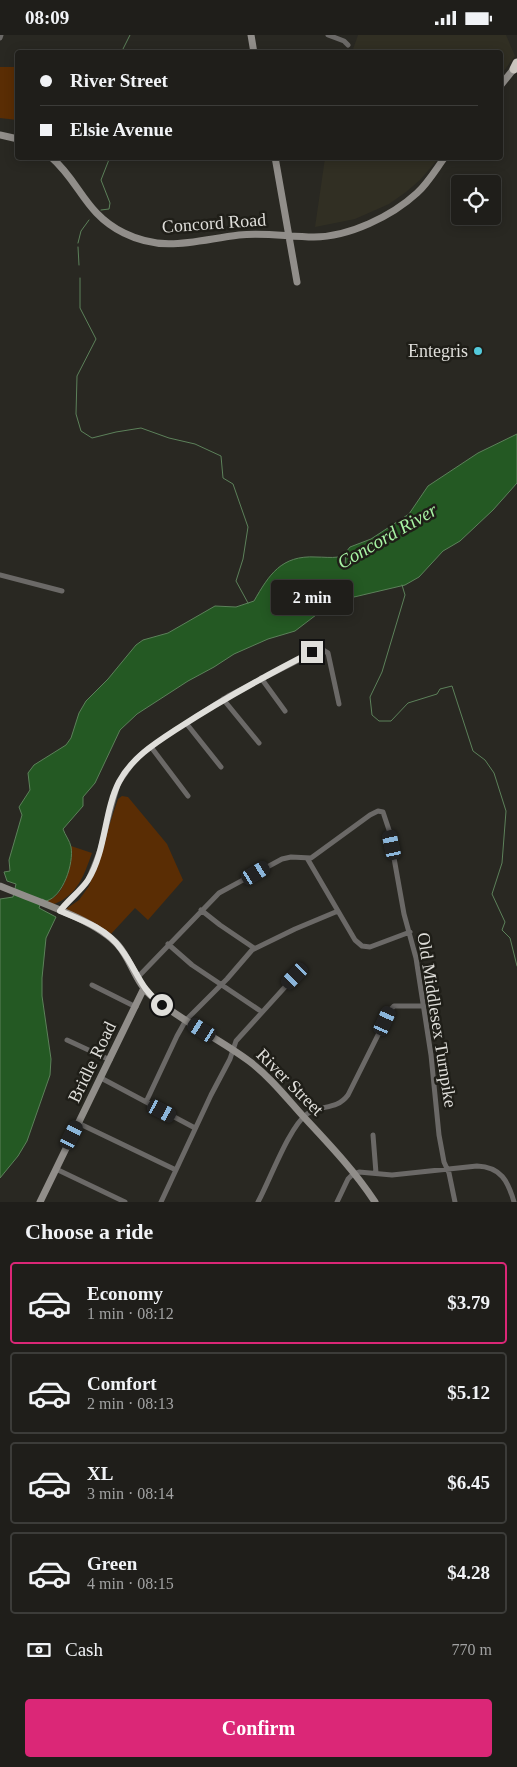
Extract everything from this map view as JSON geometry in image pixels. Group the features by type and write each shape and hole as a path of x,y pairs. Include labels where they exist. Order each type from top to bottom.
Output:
{"main road":[{"path":"251,35 254,50"},
{"path":"503,82 516,66"},
{"path":"0,135 15,138"},
{"name":"Concord Road","path":"54,160 90,207 114,228 135,239 181,245 240,235 265,233 311,237 335,235 351,231 388,214 418,192 443,160"},
{"path":"276,160 297,283"},
{"name":"River Street","path":"0,886 91,925 112,939 124,952 137,978 154,999 233,1049 266,1075 354,1173 375,1202"},
{"name":"Bridle Road","path":"40,1202 144,988"}],"street":[{"path":"328,35 344,41 348,45"},
{"path":"0,575 62,591"},
{"path":"60,911 83,886 92,871 100,850 118,784 132,763 151,747 223,699 312,652 323,650 328,653 339,704"},
{"path":"261,678 285,711"},
{"path":"223,699 259,743"},
{"path":"186,723 222,767"},
{"path":"151,747 188,796"},
{"name":"Old Middlesex Turnpike","path":"307,858 314,856 343,833 375,812 380,811 384,813 404,914 416,958 431,1055 437,1120 446,1169 455,1202"},
{"path":"137,978 223,889 266,866 288,858 307,858 356,942 364,947 370,947 410,932"},
{"path":"202,910 254,948"},
{"path":"146,1102 186,1020 254,948 338,911"},
{"path":"168,944 192,965 262,1012"},
{"path":"161,1202 240,1036 295,976"},
{"path":"92,985 136,1007"},
{"path":"258,1202 288,1138 304,1116 314,1110 335,1105 347,1097 392,1007 423,1006"},
{"path":"67,1040 110,1060"},
{"path":"101,1078 195,1128"},
{"path":"78,1123 176,1170"},
{"path":"373,1135 376,1173"},
{"path":"338,1202 345,1183 354,1173 362,1171 400,1175 477,1166 493,1169 501,1175 508,1184 514,1202"},
{"path":"56,1169 125,1202"}],"shaded area":[{"path":"358,35 506,35 515,56 503,72 503,50 353,50"},
{"path":"0,67 15,67 15,120 0,118"},
{"path":"325,160 437,160 420,180 389,204 355,219 315,227"},
{"path":"122,796 128,797 167,844 183,880 148,920 135,908 110,935 66,909 79,900 89,886 118,799"},
{"path":"71,846 92,853 83,876 74,890 54,904 46,901 59,893 63,886 68,870"}],"water":[{"name":"Concord River","path":"517,434 517,483 493,510 460,541 443,551 419,577 405,585 354,597 350,589 346,590 346,602 343,608 316,615 295,631 268,639 234,654 137,714 120,730 95,783 83,797 83,806 63,829 70,845 71,854 71,862 66,879 58,893 52,898 46,901 42,899 39,908 56,917 46,938 42,978 42,996 51,1059 50,1075 27,1141 18,1156 0,1178 0,899 13,897 16,884 7,881 4,872 10,871 9,860 22,815 19,807 30,790 28,773 34,765 66,745 71,738 79,713 86,701 108,679 136,645 143,640 168,633 215,606 236,607 254,601 271,575 285,563 294,559 304,557 339,557 341,567 345,566 346,552 350,547 371,539 409,514 428,486 478,453"}],"waterway":[{"path":"122,50 130,35"},
{"path":"101,210 109,209 110,203 101,180 109,160"},
{"path":"78,243 81,231 89,220"},
{"path":"78,247 79,265"},
{"path":"80,278 80,308 96,339 77,376 76,414 81,431 92,438 141,428 169,438 195,444 221,456 223,478 233,484 248,527 243,559 236,581 248,603"},
{"path":"402,585 405,595 382,672 370,697 372,715 379,721 391,721 408,703 437,694 440,689 452,686 473,751 485,760 494,773 506,811 502,863 492,894 505,922 502,930 510,938 517,966"}],"place":[{"name":"Entegris","path":"478,351"}],"route":[{"path":"162,1005 148,994 137,978 124,952 112,939 99,929 60,911 88,880 100,850 114,793 123,775 132,763 166,736 228,696 312,652"}]}
